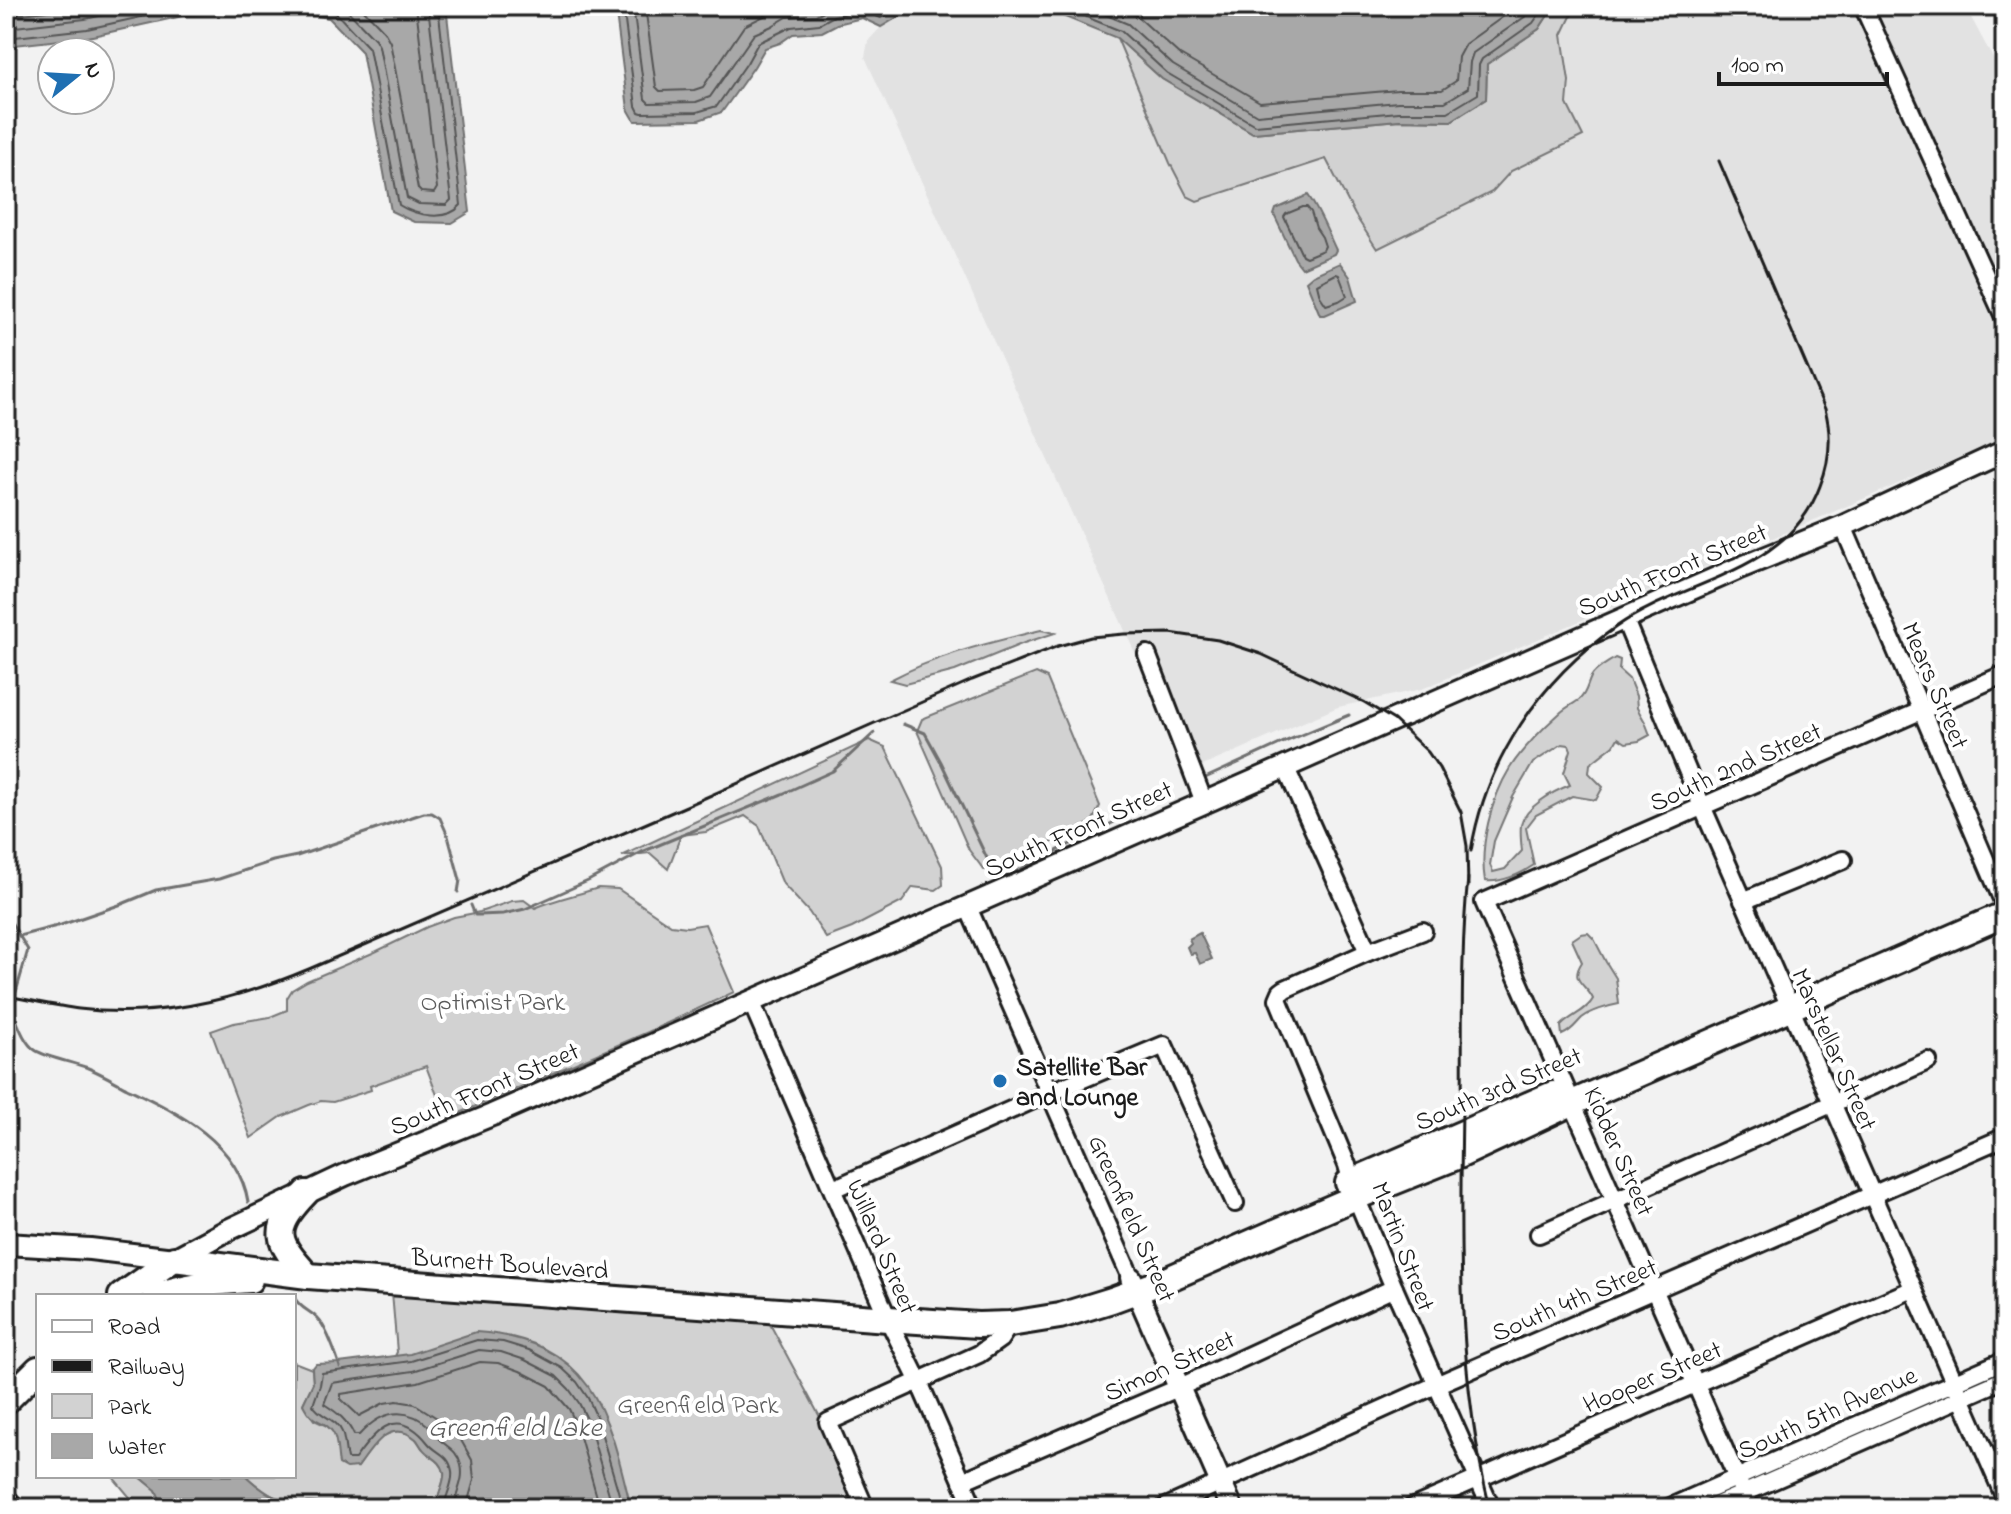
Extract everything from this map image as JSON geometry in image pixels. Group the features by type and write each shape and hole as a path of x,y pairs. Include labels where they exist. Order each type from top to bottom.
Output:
{"highway":[{"name":"South 3rd Street","path":"1010,1324 1060,1316 1355,1189 1461,1155 1569,1096 2004,903"},
{"path":"306,1193 288,1211 281,1238 290,1256 308,1276"},
{"path":"124,1294 174,1259"},
{"name":"Burnett Boulevard","path":"174,1259 308,1276 888,1319 1010,1324"},
{"path":"161,1294 210,1282 308,1276"},
{"path":"6,1401 36,1371"}],"main road":[{"name":"South Front Street","path":"174,1259 306,1193 492,1115 1768,555 1843,526 2005,451"},
{"name":"Burnett Boulevard","path":"6,1244 90,1249 174,1259"},
{"name":"Greenfield Street","path":"1134,1285 1232,1508"}],"street":[{"path":"1863,6 2005,319"},
{"name":"Mears Street","path":"1843,526 2004,903"},
{"name":"Marstellar Street","path":"1624,618 1743,901 2005,1498"},
{"path":"1147,654 1204,802"},
{"name":"South 2nd Street","path":"1484,902 2005,674"},
{"path":"1285,766 1368,952 1423,931"},
{"path":"1743,901 1843,860"},
{"name":"Kidder Street","path":"1484,902 1743,1493"},
{"name":"Greenfield Street","path":"967,905 1134,1285"},
{"name":"Martin Street","path":"1368,952 1285,989 1278,999 1394,1288 1491,1508"},
{"name":"Willard Street","path":"751,1001 888,1319 974,1508"},
{"path":"833,1189 1164,1045 1235,1203"},
{"path":"1539,1234 1928,1061"},
{"name":"South 4th Street","path":"1164,1508 1436,1385 2005,1137"},
{"name":"Simon Street","path":"962,1481 1178,1388 1394,1288"},
{"name":"Hooper Street","path":"1411,1508 1913,1289"},
{"path":"865,1508 828,1422 979,1354 1000,1339 1010,1324"},
{"name":"South 5th Avenue","path":"1710,1508 1958,1390 2005,1360"},
{"name":"South 5th Avenue","path":"1958,1390 2005,1379"},
{"name":"South 5th Avenue","path":"1668,1508 1743,1493"},
{"path":"6,1497 16,1508"}],"shaded area":[{"path":"916,6 1042,6 1117,38 1170,163 1197,201 1326,159 1377,249 1492,192 1511,171 1583,136 1567,104 1569,81 1562,35 1576,6 1965,6 2005,81 2005,438 1422,689 1338,707 1189,772 865,57 868,41 881,27"}],"green space":[{"path":"1554,6 1576,6 1562,35 1569,81 1567,104 1583,136 1511,171 1492,192 1377,249 1326,159 1197,201 1187,196 1117,38 1162,79 1253,133 1399,120 1451,121 1486,99 1487,64 1539,29"},
{"path":"1041,630 1055,633 955,671 905,684 890,680 945,656"},
{"path":"1615,658 1620,660 1619,670 1629,679 1637,708 1650,735 1626,743 1618,738 1614,745 1590,764 1589,773 1603,787 1596,800 1572,796 1536,815 1526,828 1534,865 1511,877 1485,881 1485,838 1503,780 1527,746 1546,726 1580,699 1595,671","holes":["1562,744 1569,745 1571,750 1564,773 1570,785 1528,812 1521,825 1522,851 1505,869 1493,872 1490,865 1494,841 1513,797 1533,763"]},
{"path":"1036,673 1047,678 1100,806 1092,822 1002,868 984,870 969,850 917,731 922,719"},
{"path":"869,740 885,747 942,866 943,885 936,890 913,887 902,902 826,938 809,912 783,884 759,826 745,816 706,832 681,835 668,869 650,853 622,856"},
{"name":"Optimist Park","path":"598,888 618,889 671,925 687,927 705,924 734,992 446,1119 426,1066 370,1086 371,1090 333,1102 321,1101 309,1105 281,1117 251,1138 211,1031 287,1010 287,998 292,990 307,981 454,917 512,901 524,900 535,908"},
{"path":"1588,933 1616,978 1619,1004 1586,1015 1562,1035 1561,1026 1593,999 1578,978 1582,962 1572,940"},
{"name":"Greenfield Park","path":"390,1269 757,1300 866,1508 630,1508 379,1389 397,1352"},
{"path":"296,1363 312,1369 313,1383 303,1404 314,1420 335,1434 358,1467 375,1444 389,1433 398,1431 416,1439 444,1472 437,1508 324,1508 325,1504 290,1502 263,1490 248,1478 296,1478"},
{"path":"114,1478 141,1478 156,1490 164,1508 136,1508"}],"water":[{"path":"6,6 446,6 470,212 452,223 414,222 391,211 362,52 329,18 282,10 187,15 92,36 36,36 36,43 6,46"},
{"path":"615,6 916,6 881,27 862,18 837,24 822,32 793,34 765,48 722,112 699,120 635,121 628,109"},
{"path":"1042,6 1554,6 1539,29 1487,64 1486,99 1451,121 1399,120 1253,133 1162,79 1117,38"},
{"path":"1308,195 1336,250 1334,254 1302,268 1274,215 1276,209"},
{"path":"1340,263 1350,277 1357,301 1320,315 1306,281"},
{"path":"1200,933 1212,959 1200,964 1195,953 1190,954 1187,947 1191,943 1189,939"},
{"name":"Greenfield Lake","path":"476,1332 515,1338 546,1349 570,1366 588,1387 602,1412 631,1508 437,1508 443,1468 416,1439 398,1431 382,1438 358,1467 346,1468 339,1464 334,1434 310,1415 303,1404 313,1383 312,1369 316,1364 410,1354"},
{"path":"141,1478 248,1478 283,1500 325,1504 324,1508 164,1508 156,1490"}],"waterway":[{"path":"1203,779 1349,715"},
{"path":"903,724 925,733 995,875 1003,878 1154,802"},
{"path":"471,905 475,915 525,909 588,881 642,852 833,771 874,733"},
{"path":"19,936 61,925 156,890 219,879 297,856 424,813 440,818 448,836 460,880 458,892"},
{"path":"6,914 28,950 12,1006"},
{"path":"12,1007 24,1037 35,1050 98,1072 165,1107 202,1131 232,1162 248,1202"},
{"path":"296,1300 321,1323 340,1367"}],"railway":[{"path":"1471,851 1489,784 1504,753 1541,696 1564,671 1616,627 1643,611 1759,557 1784,538 1805,515 1820,486 1829,448 1825,409 1719,161"},
{"path":"6,996 79,1009 138,1011 197,1004 254,990 309,969 972,680 1058,646 1091,637 1124,634 1170,633 1218,640 1261,654 1364,702 1394,720 1428,752 1461,812 1467,846 1468,887"},
{"path":"1468,878 1462,994 1461,1260 1471,1409 1490,1508"}],"place":[{"name":"Satellite Bar and Lounge","path":"1000,1081"}]}
